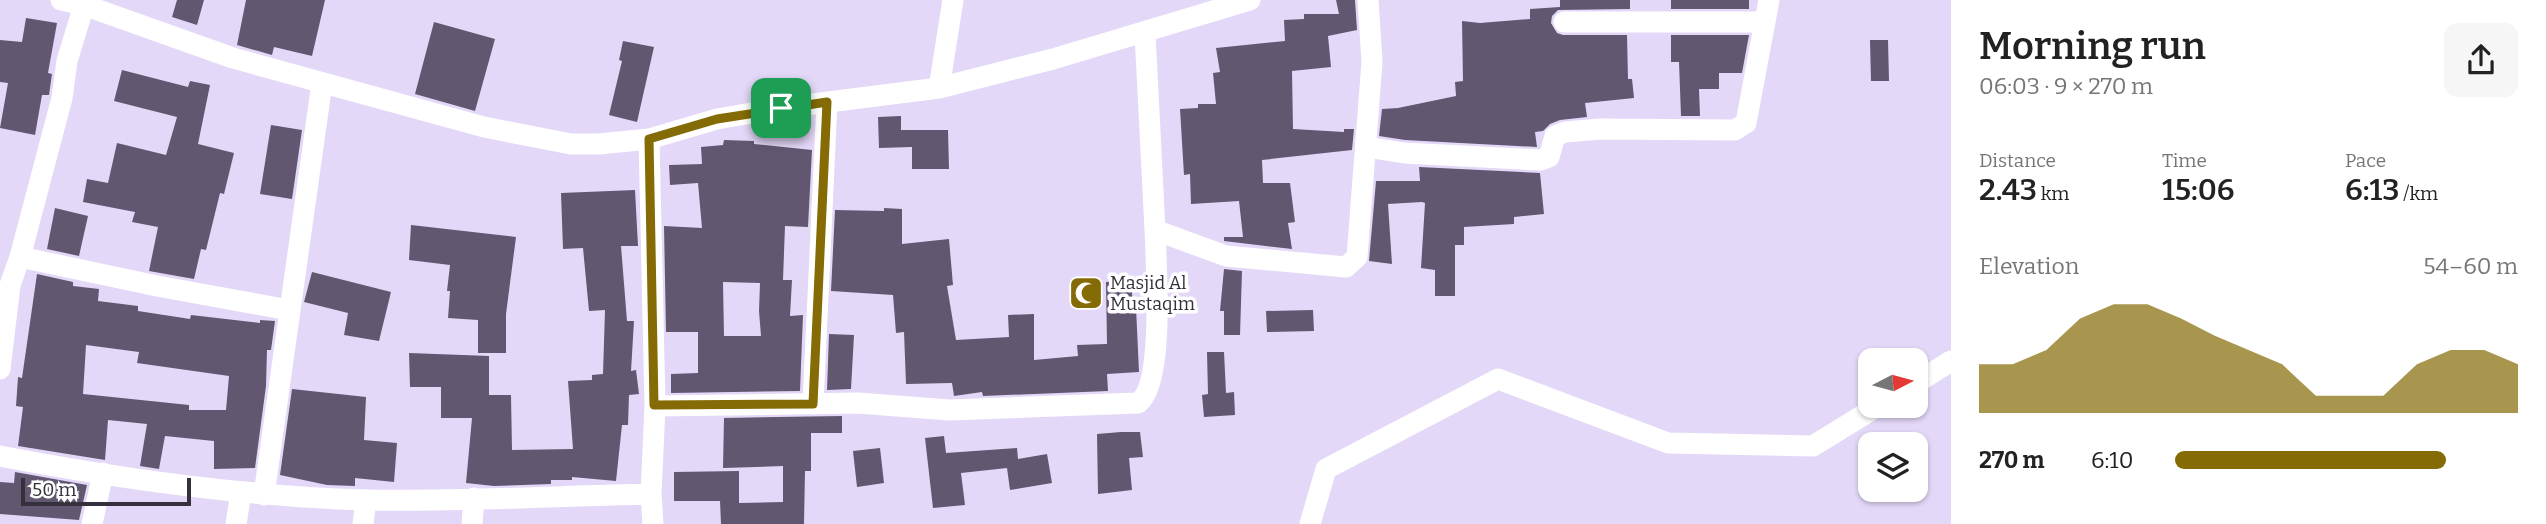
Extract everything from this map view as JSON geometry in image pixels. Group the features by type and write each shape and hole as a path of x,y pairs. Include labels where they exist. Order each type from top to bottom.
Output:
{"street":[{"path":"61,0 119,9 233,58 484,127 571,144 649,139 717,119 939,88 1054,59 1250,0"},
{"path":"939,88 953,0"},
{"path":"1156,230 1226,256 1346,267 1357,257 1373,62 1368,0"},
{"path":"1366,147 1404,153 1541,160 1549,157 1555,136 1565,132 1630,128 1735,130 1746,123 1769,0"},
{"path":"0,369 5,282 20,257 62,98 67,61 83,5"},
{"path":"1564,22 1764,22"},
{"path":"654,405 858,403 949,410 1138,404 1145,399 1155,364 1158,308 1145,33"},
{"path":"264,495 322,83"},
{"path":"813,404 827,102"},
{"path":"649,139 654,405 651,494 653,524"},
{"path":"20,257 289,310"},
{"path":"1928,376 1951,362"},
{"path":"1310,524 1326,469 1498,379 1668,443 1813,446 1858,418"},
{"path":"0,456 264,495 366,500 651,494"},
{"path":"92,524 103,473"},
{"path":"236,524 241,492"},
{"path":"472,524 474,498"},
{"path":"363,524 366,500"}],"building":[{"path":"177,0 204,0 197,25 172,17"},
{"path":"246,0 325,0 312,56 274,47 272,55 237,45"},
{"path":"1336,0 1355,0 1357,30 1328,36 1331,67 1292,71 1293,129 1344,132 1344,129 1354,129 1352,150 1262,160 1263,183 1290,183 1295,222 1288,223 1292,249 1224,241 1224,237 1243,237 1239,201 1191,204 1190,174 1184,175 1180,109 1198,108 1198,104 1216,104 1213,73 1220,72 1216,48 1285,41 1284,20 1304,19 1304,14 1339,14"},
{"path":"1560,0 1630,0 1630,9 1558,10 1552,16 1551,23 1557,33 1563,35 1627,35 1628,79 1632,79 1634,98 1585,103 1587,117 1560,120 1543,131 1535,132 1537,147 1405,140 1379,136 1382,109 1456,96 1455,82 1463,81 1462,21 1480,23 1530,19 1530,9 1560,7"},
{"path":"1671,0 1749,0 1749,9 1671,9"},
{"path":"26,18 57,23 48,73 52,74 49,95 42,95 35,135 0,128 8,83 0,82 0,40 22,42"},
{"path":"434,22 495,39 475,111 415,94"},
{"path":"1671,35 1749,35 1742,73 1719,73 1719,89 1699,89 1700,116 1681,116 1679,62 1671,62"},
{"path":"1870,40 1888,40 1889,81 1871,81"},
{"path":"623,41 654,47 637,122 609,115 622,61 619,60"},
{"path":"122,70 188,87 190,81 210,85 198,144 234,153 224,194 220,193 206,250 201,249 194,279 149,271 158,227 132,222 135,212 83,202 87,179 108,183 117,143 166,155 177,117 114,101"},
{"path":"901,116 901,130 948,130 949,169 912,169 912,147 879,148 878,117"},
{"path":"271,125 302,130 292,199 260,194"},
{"path":"724,140 754,141 754,144 812,150 808,227 785,226 783,280 792,280 790,316 803,315 800,391 671,393 671,374 698,373 698,332 666,332 664,226 702,228 698,183 670,185 669,165 702,164 701,147 723,145","holes":["723,282 760,283 761,336 724,336"]},
{"path":"1419,167 1540,173 1544,214 1514,217 1514,224 1464,227 1464,245 1455,245 1455,296 1435,296 1435,270 1421,268 1425,203 1388,204 1392,264 1369,261 1376,181 1420,181"},
{"path":"635,190 638,246 621,246 627,321 634,321 631,371 636,370 639,394 629,395 628,425 622,425 616,481 572,477 572,480 551,480 551,484 494,486 466,483 472,418 441,418 441,387 410,387 409,353 489,356 489,395 511,395 512,450 573,449 568,381 592,380 592,375 603,374 605,310 589,311 583,248 563,249 561,193"},
{"path":"55,208 88,216 79,256 47,249"},
{"path":"884,208 902,209 902,244 949,239 953,285 947,286 956,340 1009,337 1008,315 1034,314 1034,360 1078,356 1077,345 1107,344 1106,282 1131,280 1133,307 1136,307 1139,372 1107,374 1108,391 983,396 982,392 954,396 952,383 906,384 904,332 896,333 893,295 831,291 835,210 884,211"},
{"path":"411,225 516,237 506,314 506,353 478,353 478,320 448,318 450,265 409,260"},
{"path":"1224,269 1242,271 1240,335 1224,335 1224,311 1220,311"},
{"path":"312,272 391,292 379,341 344,335 348,313 304,302"},
{"path":"37,274 73,282 73,286 99,289 98,301 138,306 138,311 190,319 191,315 260,323 260,320 275,321 271,350 267,350 266,386 255,468 214,469 214,441 165,436 159,469 140,466 147,424 108,420 105,460 18,446 23,407 16,406 18,377 22,378","holes":["86,345 139,352 137,363 229,376 226,410 189,410 189,405 83,394"]},
{"path":"1313,310 1314,331 1267,332 1266,311"},
{"path":"829,334 854,335 851,389 827,390"},
{"path":"1207,352 1224,352 1226,393 1234,392 1235,415 1204,417 1202,395 1208,394"},
{"path":"292,389 366,397 364,440 397,443 394,482 355,478 355,486 327,485 280,475"},
{"path":"842,416 842,433 811,433 811,471 805,471 804,524 721,524 720,501 674,501 674,472 739,471 739,503 783,502 783,466 723,468 724,418"},
{"path":"1140,432 1143,457 1129,458 1132,490 1098,494 1097,434"},
{"path":"944,436 946,453 1017,448 1018,459 1047,454 1052,483 1010,490 1007,468 961,473 965,505 933,508 925,438"},
{"path":"880,448 884,483 857,487 853,451"},
{"path":"15,472 87,485 79,520 0,514 0,482 14,483"}],"place":[{"name":"Masjid Al Mustaqim","path":"1086,293"}],"route":[{"path":"827,102 813,404 654,405 649,139 717,119 781,108 827,102"}]}
